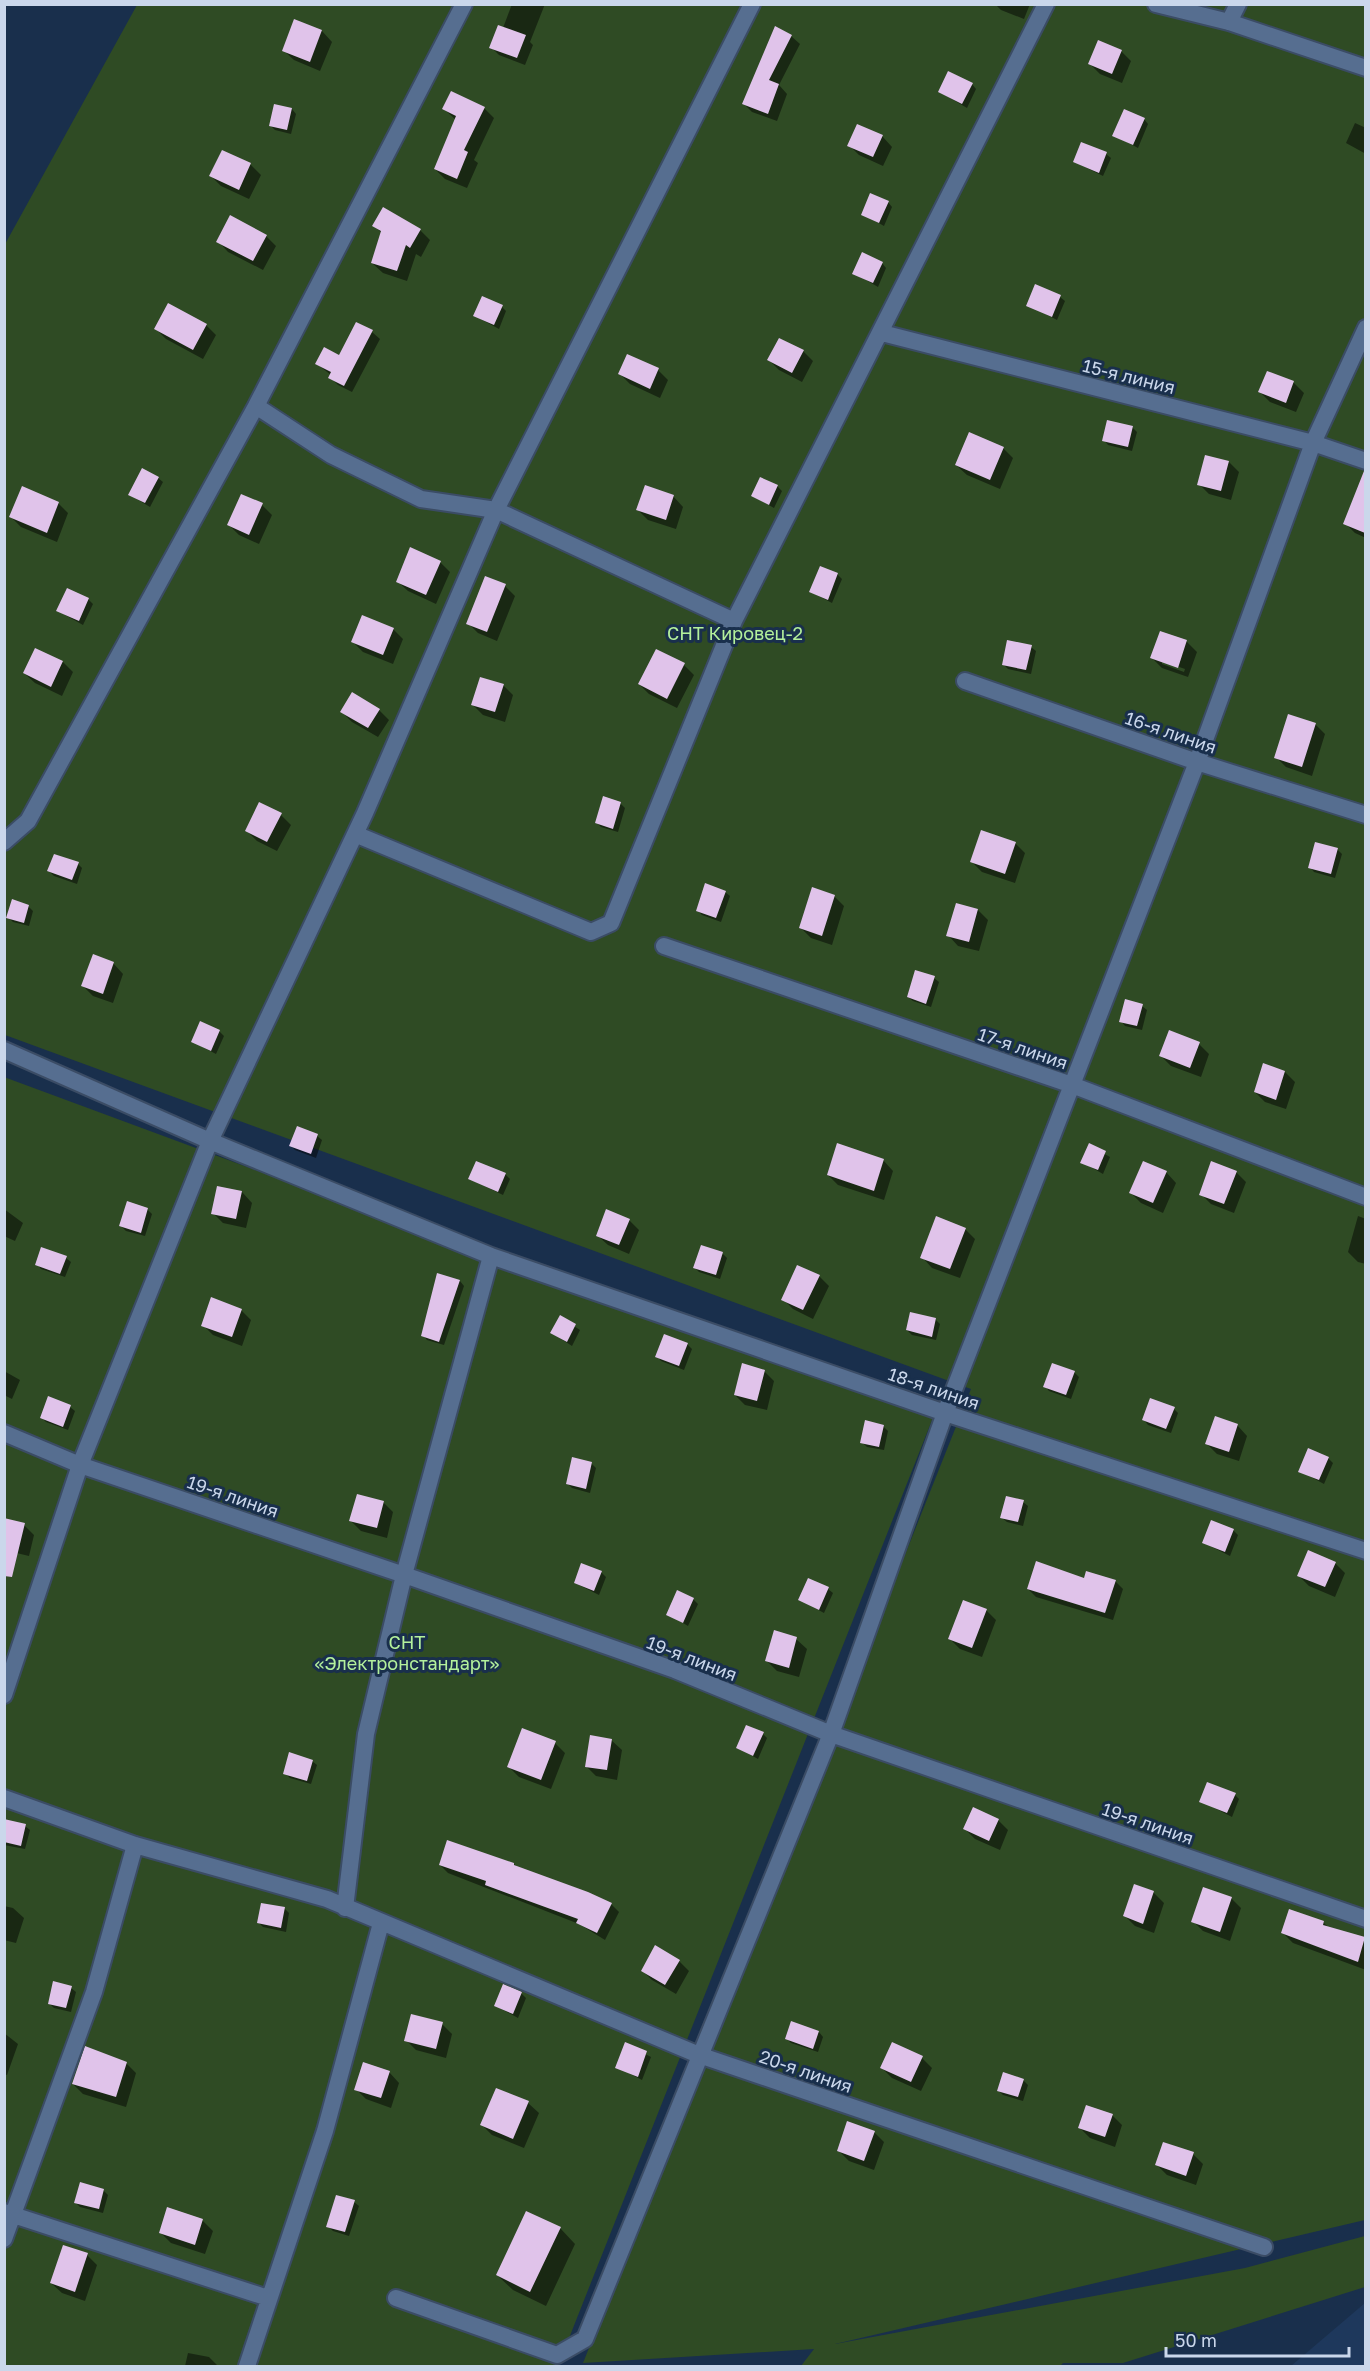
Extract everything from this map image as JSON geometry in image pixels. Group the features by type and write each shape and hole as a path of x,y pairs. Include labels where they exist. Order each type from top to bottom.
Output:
{"street":[{"path":"4,842 28,821 256,406 464,4"},
{"path":"4,1695 80,1465 210,1140 355,834 496,510 752,4"},
{"path":"355,834 591,932 611,923 734,621 882,333 1046,4"},
{"path":"1156,4 1229,22 1365,68"},
{"path":"1229,22 1238,4"},
{"path":"396,2298 557,2355 585,2339 831,1734 945,1413 1197,762 1313,443 1365,328"},
{"name":"15-я линия","path":"882,333 1313,443 1365,461"},
{"path":"256,406 331,455 421,499 496,510 734,621"},
{"name":"16-я линия","path":"965,681 1197,762 1365,815"},
{"name":"17-я линия","path":"664,946 1072,1085 1365,1197"},
{"name":"18-я линия","path":"4,1050 210,1140 491,1256 945,1413 1365,1551"},
{"path":"345,1908 366,1734 404,1575 491,1256"},
{"name":"19-я линия","path":"4,1433 80,1465 675,1670 831,1734 1365,1919"},
{"name":"20-я линия","path":"4,1798 135,1845 327,1899 699,2055 1264,2247"},
{"path":"4,2239 9,2213 94,1992 135,1845"},
{"path":"247,2367 325,2131 381,1923"},
{"path":"9,2213 268,2298"}],"shaded area":[{"path":"1365,2303 1365,2366 1291,2366"}],"green space":[{"name":"СНТ Кировец-2","path":"137,5 1365,5 1365,2220 835,2344 1245,2268 1365,2236 1365,2287 1123,2363 1063,2363 1060,2366 801,2366 814,2349 583,2363 971,1389 5,1035 4,246"},
{"name":"СНТ «Электронстандарт»","path":"4,1077 472,1250 938,1405 558,2366 5,2366"}],"building":[{"path":"294,19 322,30 310,62 282,51"},
{"path":"498,25 526,35 517,58 489,48"},
{"path":"775,26 792,35 769,80 779,84 768,114 742,104"},
{"path":"1098,40 1122,50 1112,74 1088,64"},
{"path":"948,71 973,83 962,104 938,92"},
{"path":"451,91 485,107 464,150 468,152 457,179 434,169 456,116 442,109"},
{"path":"274,104 292,108 287,130 269,126"},
{"path":"1124,109 1145,118 1133,145 1112,136"},
{"path":"857,124 883,135 873,157 847,146"},
{"path":"1081,142 1107,152 1099,173 1073,162"},
{"path":"222,150 251,163 239,190 209,176"},
{"path":"870,193 889,201 879,223 861,215"},
{"path":"383,207 421,229 410,248 406,245 397,271 371,263 381,231 372,226"},
{"path":"230,215 267,235 253,261 216,242"},
{"path":"862,252 883,262 873,283 852,274"},
{"path":"1035,284 1061,295 1052,317 1026,306"},
{"path":"482,296 503,305 494,325 473,316"},
{"path":"168,303 207,324 193,350 154,329"},
{"path":"356,322 373,330 344,386 328,378 331,372 315,364 324,347 339,355"},
{"path":"779,338 804,350 792,373 767,360"},
{"path":"627,354 659,368 650,389 618,374"},
{"path":"1267,371 1294,381 1286,403 1258,392"},
{"path":"1107,420 1133,426 1128,447 1102,441"},
{"path":"969,432 1004,447 990,480 955,465"},
{"path":"1205,455 1229,461 1221,491 1197,485"},
{"path":"142,468 159,477 145,503 128,495"},
{"path":"1365,471 1365,533 1343,524"},
{"path":"760,477 778,485 769,505 751,496"},
{"path":"645,485 674,495 666,520 636,510"},
{"path":"22,486 59,502 47,533 9,517"},
{"path":"241,494 263,503 249,535 227,525"},
{"path":"410,547 441,561 426,595 396,582"},
{"path":"820,566 838,573 828,600 809,592"},
{"path":"485,576 506,584 487,632 466,624"},
{"path":"67,588 89,598 79,621 56,611"},
{"path":"362,615 394,628 383,655 351,642"},
{"path":"1160,631 1187,640 1178,668 1150,658"},
{"path":"1007,640 1032,645 1026,670 1002,665"},
{"path":"35,648 63,661 51,687 23,673"},
{"path":"656,649 685,663 667,699 638,684"},
{"path":"480,677 504,684 495,712 471,705"},
{"path":"352,692 380,709 368,728 340,712"},
{"path":"1288,714 1316,723 1302,767 1274,758"},
{"path":"603,796 621,802 613,829 595,823"},
{"path":"259,802 282,813 267,842 245,831"},
{"path":"981,830 1016,842 1005,874 970,862"},
{"path":"1315,842 1338,848 1331,874 1308,868"},
{"path":"54,854 79,862 72,880 47,871"},
{"path":"705,883 726,891 716,918 696,911"},
{"path":"812,887 835,895 822,936 799,928"},
{"path":"12,899 29,905 24,923 6,918"},
{"path":"956,903 978,909 969,942 946,936"},
{"path":"93,954 114,962 103,994 81,986"},
{"path":"915,970 935,976 926,1004 907,997"},
{"path":"1125,999 1143,1004 1137,1026 1119,1022"},
{"path":"200,1021 220,1030 211,1051 191,1042"},
{"path":"1169,1030 1200,1042 1190,1068 1159,1056"},
{"path":"1263,1063 1285,1071 1276,1100 1254,1092"},
{"path":"297,1126 318,1134 311,1154 289,1146"},
{"path":"837,1143 884,1159 874,1191 827,1175"},
{"path":"1089,1143 1106,1151 1098,1170 1080,1163"},
{"path":"476,1161 506,1173 498,1192 468,1179"},
{"path":"1143,1161 1167,1171 1153,1203 1129,1193"},
{"path":"1211,1161 1237,1171 1224,1204 1199,1195"},
{"path":"217,1186 242,1191 236,1219 211,1214"},
{"path":"127,1201 148,1208 141,1233 119,1226"},
{"path":"606,1209 630,1219 619,1245 596,1236"},
{"path":"936,1216 966,1228 950,1269 920,1258"},
{"path":"701,1245 723,1252 716,1275 693,1268"},
{"path":"41,1247 67,1256 60,1274 35,1265"},
{"path":"797,1265 820,1275 803,1310 781,1300"},
{"path":"437,1273 460,1280 439,1342 421,1336"},
{"path":"211,1297 242,1309 232,1337 201,1326"},
{"path":"910,1312 936,1318 932,1337 906,1330"},
{"path":"560,1315 576,1324 567,1342 550,1333"},
{"path":"664,1334 688,1343 679,1366 655,1357"},
{"path":"742,1363 765,1370 757,1401 734,1395"},
{"path":"1052,1363 1075,1371 1066,1395 1043,1387"},
{"path":"48,1396 71,1405 63,1427 40,1418"},
{"path":"1150,1398 1175,1407 1166,1429 1142,1420"},
{"path":"1215,1416 1238,1424 1229,1452 1205,1444"},
{"path":"865,1420 884,1425 879,1447 860,1443"},
{"path":"1308,1448 1329,1457 1319,1480 1298,1472"},
{"path":"572,1457 592,1462 586,1489 566,1484"},
{"path":"357,1494 384,1501 377,1528 349,1521"},
{"path":"1006,1496 1024,1500 1018,1522 1000,1518"},
{"path":"4,1518 25,1523 12,1577 4,1576"},
{"path":"1211,1520 1234,1529 1225,1552 1202,1543"},
{"path":"1308,1550 1336,1562 1325,1587 1297,1576"},
{"path":"1036,1561 1084,1578 1086,1571 1116,1580 1105,1613 1027,1589"},
{"path":"581,1563 602,1571 594,1591 574,1583"},
{"path":"808,1578 829,1587 819,1610 798,1600"},
{"path":"677,1590 694,1598 683,1623 666,1615"},
{"path":"963,1600 987,1609 972,1648 948,1639"},
{"path":"774,1630 797,1637 789,1668 765,1661"},
{"path":"746,1725 764,1732 753,1756 736,1748"},
{"path":"522,1728 556,1741 541,1780 507,1767"},
{"path":"590,1735 612,1739 607,1770 585,1767"},
{"path":"289,1752 313,1760 307,1781 283,1774"},
{"path":"1207,1782 1236,1793 1227,1813 1199,1802"},
{"path":"973,1807 999,1819 989,1841 963,1829"},
{"path":"4,1819 26,1824 21,1846 4,1842"},
{"path":"447,1840 514,1863 514,1865 612,1903 597,1933 576,1923 578,1919 485,1885 486,1881 439,1865"},
{"path":"1134,1884 1154,1891 1143,1924 1123,1916"},
{"path":"1203,1887 1232,1897 1220,1932 1191,1922"},
{"path":"261,1903 285,1907 281,1928 257,1923"},
{"path":"1289,1909 1324,1921 1323,1925 1365,1937 1358,1962 1281,1933"},
{"path":"655,1945 680,1960 665,1985 641,1971"},
{"path":"53,1981 72,1986 66,2008 48,2004"},
{"path":"503,1984 522,1992 513,2014 494,2006"},
{"path":"411,2014 443,2022 436,2049 404,2041"},
{"path":"791,2021 819,2031 813,2049 785,2039"},
{"path":"625,2042 647,2051 638,2077 615,2068"},
{"path":"892,2042 923,2056 911,2082 880,2068"},
{"path":"85,2046 127,2062 116,2097 72,2084"},
{"path":"363,2062 390,2071 381,2098 354,2090"},
{"path":"1003,2072 1024,2079 1018,2097 997,2091"},
{"path":"496,2088 529,2101 513,2139 480,2125"},
{"path":"1086,2105 1113,2114 1105,2137 1078,2128"},
{"path":"847,2121 875,2131 864,2161 837,2151"},
{"path":"1163,2142 1194,2152 1186,2176 1155,2165"},
{"path":"80,2182 104,2189 99,2209 74,2203"},
{"path":"336,2195 355,2200 345,2232 326,2227"},
{"path":"167,2207 203,2219 195,2245 159,2233"},
{"path":"526,2211 561,2227 530,2292 496,2275"},
{"path":"63,2245 88,2253 75,2292 50,2283"}]}
